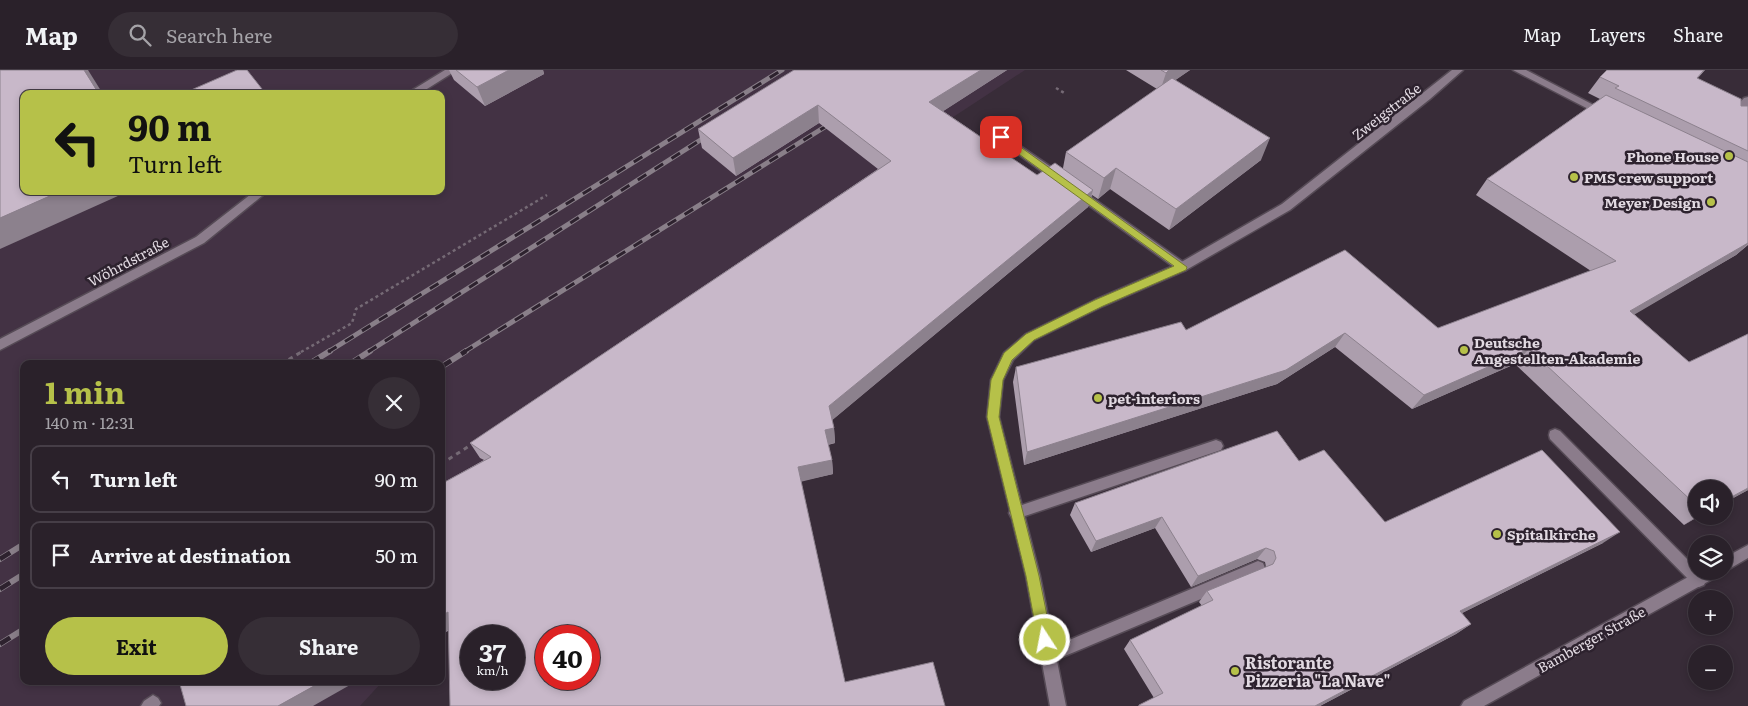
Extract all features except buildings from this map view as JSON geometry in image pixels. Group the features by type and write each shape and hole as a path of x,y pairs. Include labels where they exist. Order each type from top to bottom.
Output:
{"street":[{"path":"418,90 452,70"},
{"name":"Zweigstraße","path":"1058,706 1032,576 993,417 997,380 1008,357 1030,337 1099,303 1182,267 1286,207 1458,70"},
{"path":"1518,70 1612,117"},
{"path":"1731,118 1748,100"},
{"path":"1001,137 1182,267"},
{"name":"Wöhrdstraße","path":"0,345 200,240 258,195"},
{"path":"1555,435 1688,569"},
{"path":"1016,513 1216,446"},
{"path":"1733,560 1748,551"},
{"path":"1048,656 1258,568"},
{"name":"Bamberger Straße","path":"1469,706 1699,580"}],"path":[{"path":"1056,88 1066,94"},
{"path":"288,360 352,323 356,309 547,194"},
{"path":"445,461 474,443"}],"shaded area":[{"path":"0,70 1025,70 938,127 535,582 445,633 445,360 20,360 20,685 379,685 360,706 0,706"}],"railway":[{"path":"328,352 782,70"},
{"path":"464,352 836,120"},
{"path":"368,352 713,132"},
{"path":"315,360 330,351"},
{"path":"356,360 370,351"},
{"path":"445,364 466,351"},
{"path":"0,559 20,546"},
{"path":"0,589 20,576"},
{"path":"0,644 20,632"}],"place":[{"name":"Phone House","path":"1729,156"},
{"name":"PMS crew support","path":"1574,177"},
{"name":"Meyer Design","path":"1711,202"},
{"name":"Deutsche Angestellten-Akademie","path":"1464,350"},
{"name":"pet-interiors","path":"1098,398"},
{"name":"Spitalkirche","path":"1497,534"},
{"name":"Ristorante Pizzeria \"La Nave\"","path":"1235,671"}],"route":[{"path":"1001,137 1182,267 1099,303 1030,337 1008,357 997,380 993,417 1032,576 1045,640"}]}
